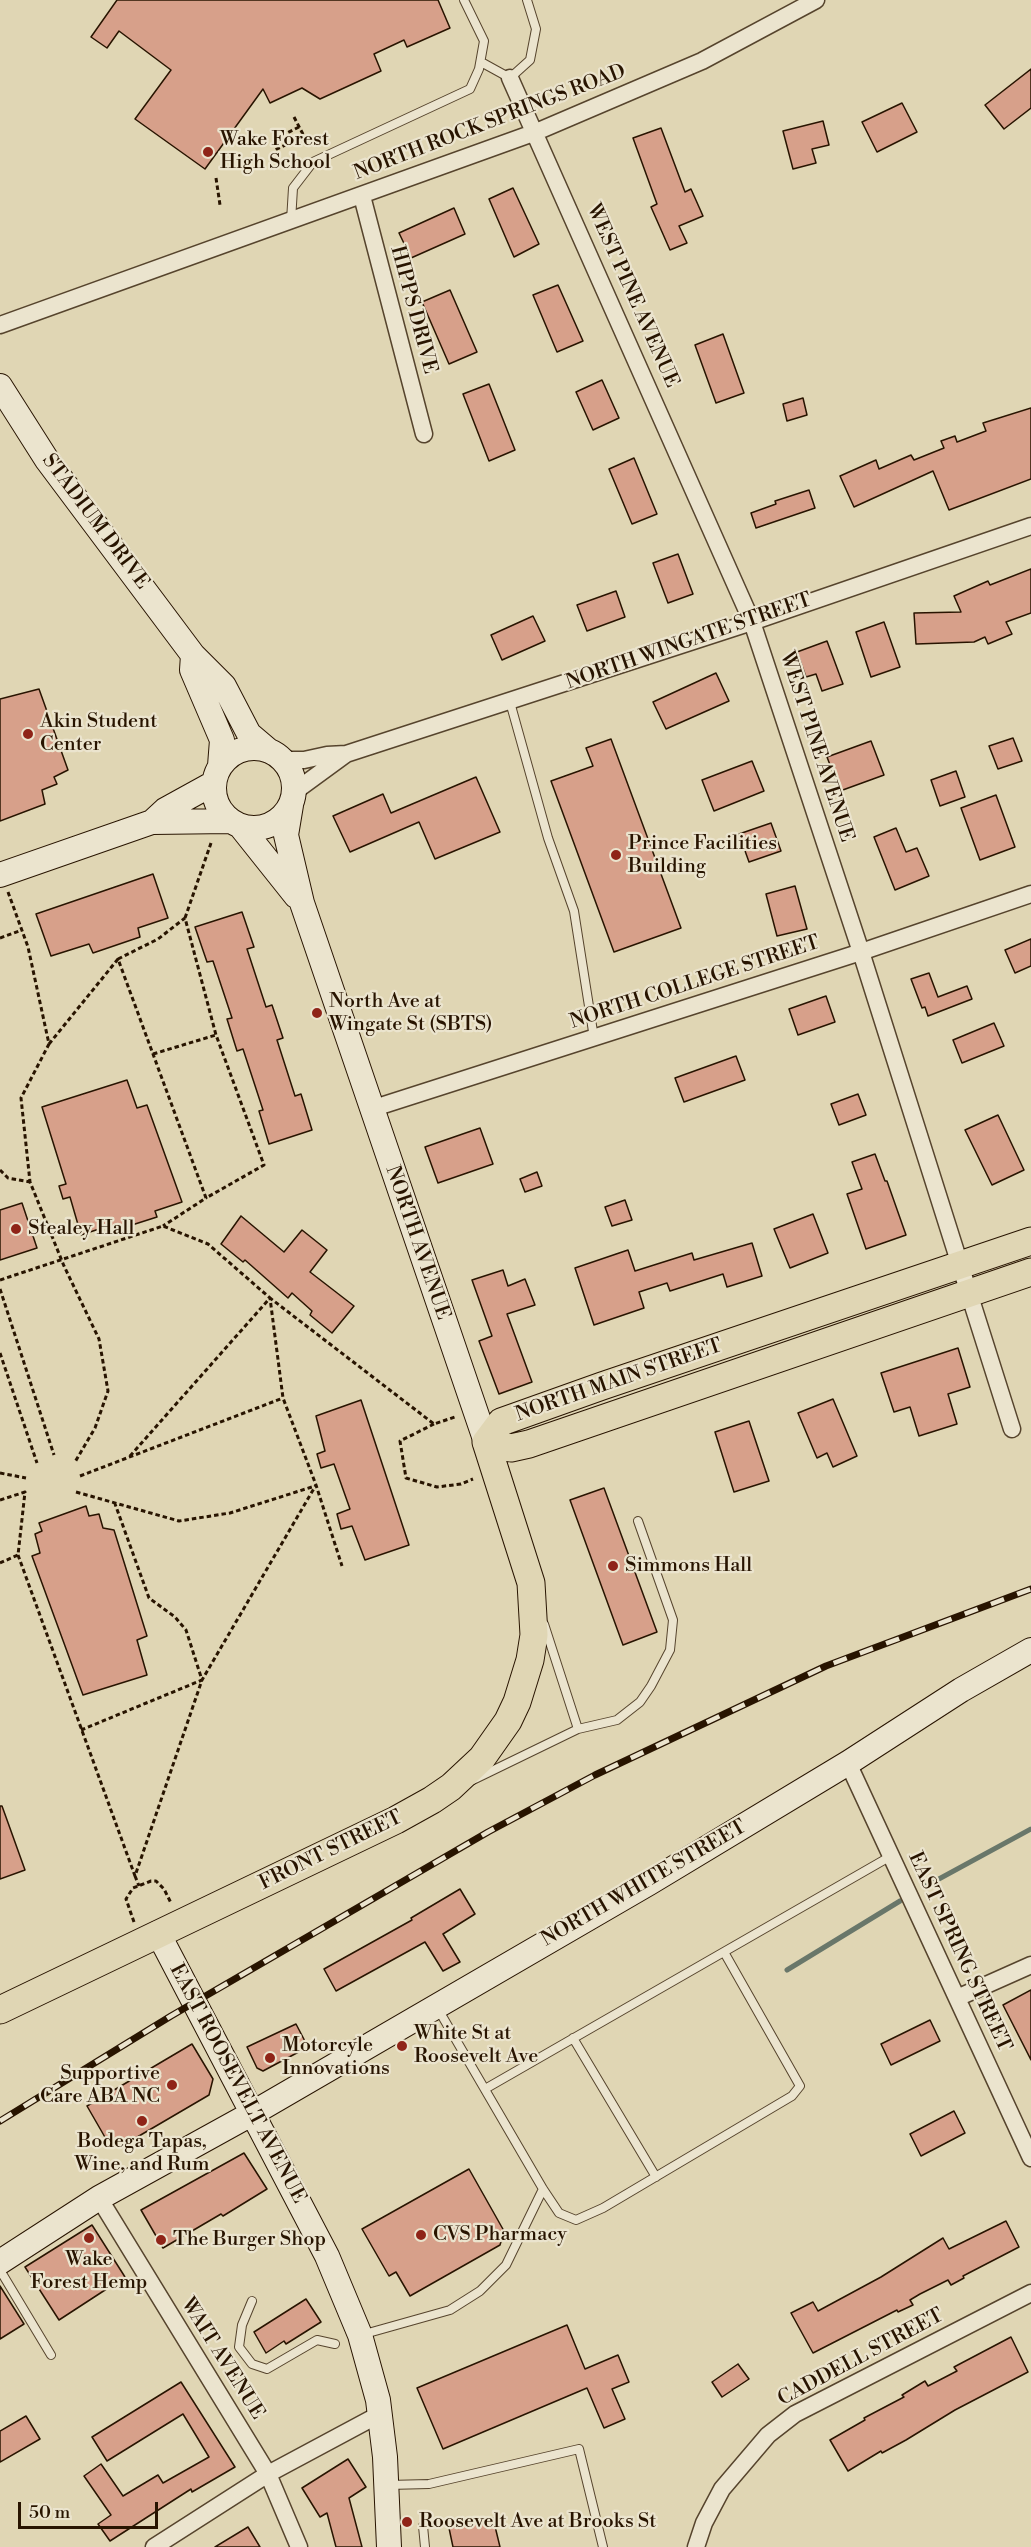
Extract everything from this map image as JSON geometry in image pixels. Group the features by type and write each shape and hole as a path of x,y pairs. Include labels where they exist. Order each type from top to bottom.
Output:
{"main road":[{"name":"NORTH MAIN STREET","path":"1031,1241 501,1422 486,1442 511,1448 529,1444 1031,1272"},
{"name":"NORTH AVENUE","path":"486,1442 531,1583"},
{"name":"FRONT STREET","path":"0,2010 147,1930 396,1820 432,1800 466,1775 482,1758 508,1721 517,1702 530,1660 534,1635 531,1583"}],"street":[{"name":"NORTH ROCK SPRINGS ROAD","path":"0,325 536,132 702,61 783,20 816,0"},
{"name":"WEST PINE AVENUE","path":"510,78 536,132 752,622 861,952 1012,1429"},
{"name":"HIPPS DRIVE","path":"362,196 424,434"},
{"name":"STADIUM DRIVE","path":"0,386 46,460 193,655 224,686 249,734 276,755"},
{"name":"NORTH WINGATE STREET","path":"276,755 304,760 346,754 752,622 1031,526"},
{"name":"STADIUM DRIVE","path":"193,655 192,670 222,740 217,775"},
{"path":"4,883 152,822 165,810 217,775 229,756 242,750 255,748 276,755 293,779 292,798 285,815 276,823 253,829 152,822"},
{"name":"NORTH WINGATE STREET","path":"292,798 346,754"},
{"path":"217,775 215,802 228,828"},
{"name":"NORTH AVENUE","path":"292,798 286,835 302,903 486,1442"},
{"name":"NORTH AVENUE","path":"228,828 302,903"},
{"name":"NORTH COLLEGE STREET","path":"371,1109 861,952 1031,894"},
{"name":"NORTH WHITE STREET","path":"0,2262 99,2198 253,2113 437,2006 848,1763 962,1690 1031,1650"},
{"name":"EAST SPRING STREET","path":"848,1763 1031,2158"},
{"name":"EAST ROOSEVELT AVENUE","path":"147,1930 253,2113 329,2260 360,2335 380,2414 389,2547"},
{"path":"957,1998 1031,1965"},
{"name":"WAIT AVENUE","path":"99,2198 268,2474 299,2547"},
{"name":"CADDELL STREET","path":"696,2547 704,2523 722,2488 768,2435 795,2414 1031,2293"},
{"path":"154,2547 268,2474 380,2414"}],"lane":[{"path":"291,221 293,188 313,162 470,89 481,62 484,41 464,0"},
{"path":"481,62 510,78 530,60 536,29 527,0"},
{"path":"510,702 548,838 574,911 594,1038"},
{"path":"432,1800 578,1729 617,1720 640,1702 670,1650 673,1620 638,1521"},
{"path":"531,1583 578,1729"},
{"path":"485,2089 891,1856"},
{"path":"437,2006 543,2189 560,2212 576,2220 603,2208 792,2096 800,2086 724,1952"},
{"path":"573,2038 656,2177"},
{"path":"360,2335 450,2310 480,2291 506,2265 543,2189"},
{"path":"0,2271 51,2355"},
{"path":"252,2301 242,2325 239,2347 252,2364 267,2369 317,2340 334,2344"},
{"path":"386,2485 429,2484 579,2449 603,2547"},
{"path":"423,2526 425,2547"}],"path":[{"path":"294,117 307,142"},
{"path":"299,127 273,140 277,148 304,136"},
{"path":"216,178 220,205"},
{"path":"75,1462 95,1428 108,1391 99,1339 61,1259 30,1182 21,1098 50,1044 118,959 158,939 185,918 228,828"},
{"path":"4,883 28,947 50,1044"},
{"path":"0,1280 163,1227 206,1198 264,1165 216,1035 185,918"},
{"path":"0,938 22,930"},
{"path":"118,959 206,1198"},
{"path":"153,1054 216,1035"},
{"path":"0,1170 8,1178 30,1182"},
{"path":"163,1227 208,1244 270,1298 434,1424"},
{"path":"0,1289 54,1455"},
{"path":"270,1298 283,1398 316,1485 342,1566"},
{"path":"130,1456 270,1298"},
{"path":"0,1353 37,1463"},
{"path":"80,1476 283,1398"},
{"path":"460,1427 456,1417 434,1424 400,1442 406,1478 437,1487 461,1484 477,1478"},
{"path":"0,1473 26,1478"},
{"path":"76,1492 179,1521 230,1513 316,1485"},
{"path":"135,1876 202,1680 316,1485"},
{"path":"0,1500 25,1492 18,1555 139,1886"},
{"path":"114,1502 149,1598 175,1617 186,1630 202,1680"},
{"path":"0,1563 18,1555"},
{"path":"81,1730 202,1680"},
{"path":"147,1930 126,1905 129,1892 151,1881 160,1884 174,1908"}],"building":[{"path":"117,0 438,0 450,28 407,47 404,40 374,54 381,71 320,99 302,88 270,103 263,89 205,169 135,119 171,70 119,31 107,48 91,37"},
{"path":"1031,69 1031,108 1004,129 985,105"},
{"path":"902,103 917,132 877,152 862,122"},
{"path":"823,121 829,145 812,149 816,163 793,169 783,131"},
{"path":"661,128 685,192 691,189 703,216 679,226 687,243 670,250 651,207 657,204 633,138"},
{"path":"513,188 539,244 514,257 489,199"},
{"path":"454,208 465,234 411,258 399,233"},
{"path":"558,285 583,341 557,352 533,295"},
{"path":"450,290 477,352 449,364 422,302"},
{"path":"723,334 744,393 716,403 695,345"},
{"path":"602,380 619,418 593,430 576,392"},
{"path":"489,384 515,450 489,461 463,394"},
{"path":"803,398 807,415 787,421 783,404"},
{"path":"1031,408 1031,479 949,510 933,471 854,507 840,476 876,460 879,469 911,455 914,460 944,448 941,441 955,436 957,442 986,431 983,423"},
{"path":"634,458 657,514 632,524 609,469"},
{"path":"809,490 815,508 756,528 751,513 776,504 775,501"},
{"path":"678,554 693,594 668,603 653,563"},
{"path":"1031,569 1031,613 1006,622 1012,634 988,644 985,637 974,642 916,644 914,613 961,612 954,596 988,581 990,585"},
{"path":"616,591 625,617 587,631 577,605"},
{"path":"533,616 545,641 502,660 491,635"},
{"path":"884,622 900,667 871,677 856,632"},
{"path":"827,641 843,684 822,691 816,674 806,677 797,652"},
{"path":"716,673 729,701 666,729 653,702"},
{"name":"Akin Student Center","path":"39,689 68,770 54,777 57,784 42,790 45,804 0,821 0,699"},
{"path":"1013,738 1022,761 998,769 989,746"},
{"name":"Prince Facilities Building","path":"611,739 681,928 614,952 551,781 593,766 586,748"},
{"path":"871,741 884,775 840,791 827,757"},
{"path":"752,761 764,791 714,811 702,780"},
{"path":"956,771 965,797 940,806 931,780"},
{"path":"476,777 500,832 435,859 419,822 350,852 333,816 383,794 391,813"},
{"path":"996,795 1015,847 980,860 961,808"},
{"path":"771,823 781,851 749,862 739,834"},
{"path":"896,828 906,852 917,848 929,876 895,890 874,837"},
{"path":"153,874 168,918 138,928 140,937 93,953 89,944 51,956 36,914"},
{"path":"795,886 807,929 777,936 766,894"},
{"path":"242,912 254,947 247,949 266,1007 272,1005 283,1038 277,1040 295,1096 301,1094 312,1130 269,1144 259,1111 263,1110 243,1049 237,1051 227,1019 232,1018 213,961 207,962 195,927"},
{"path":"1031,939 1031,966 1015,973 1005,950"},
{"path":"929,973 938,997 967,986 972,999 928,1016 925,1007 922,1008 911,979"},
{"path":"826,996 835,1022 798,1035 789,1009"},
{"path":"994,1023 1004,1046 962,1063 953,1040"},
{"path":"736,1056 745,1080 684,1102 675,1078"},
{"path":"127,1080 137,1108 147,1105 182,1202 155,1211 157,1217 110,1232 108,1226 81,1235 70,1197 63,1199 59,1186 66,1184 42,1107"},
{"path":"858,1094 866,1115 839,1125 831,1104"},
{"path":"998,1115 1024,1170 992,1185 965,1130"},
{"path":"480,1128 493,1164 438,1183 425,1147"},
{"path":"875,1154 906,1235 866,1249 847,1194 862,1189 852,1162"},
{"path":"537,1172 542,1186 525,1192 520,1179"},
{"path":"625,1200 632,1220 612,1226 605,1207"},
{"name":"Stealey Hall","path":"22,1203 37,1248 0,1260 0,1210"},
{"path":"813,1214 828,1253 790,1268 774,1229"},
{"path":"241,1216 284,1252 302,1230 327,1250 310,1272 354,1306 332,1333 310,1315 312,1311 292,1293 288,1298 245,1260 243,1262 221,1244"},
{"path":"752,1243 762,1276 727,1287 723,1274 670,1291 667,1283 639,1292 644,1308 594,1325 575,1268 628,1250 635,1271 692,1253 694,1260"},
{"path":"503,1270 508,1286 525,1279 535,1305 507,1314 532,1382 499,1394 479,1341 492,1336 472,1280"},
{"path":"958,1348 970,1387 948,1394 957,1424 919,1436 910,1407 894,1412 881,1373"},
{"path":"833,1399 857,1456 833,1467 827,1453 817,1458 798,1413"},
{"path":"361,1400 409,1545 365,1560 352,1526 341,1529 337,1514 350,1509 334,1464 321,1468 317,1454 325,1451 316,1416"},
{"path":"749,1421 769,1481 734,1492 715,1432"},
{"name":"Simmons Hall","path":"604,1488 657,1632 623,1645 570,1500"},
{"path":"86,1506 89,1516 99,1514 103,1528 114,1530 147,1636 137,1640 147,1675 83,1695 32,1556 40,1553 35,1534 42,1531 39,1523"},
{"path":"0,1806 2,1806 25,1870 0,1879"},
{"path":"460,1889 475,1914 443,1934 460,1962 443,1971 425,1942 336,1991 324,1969 412,1920 411,1918"},
{"path":"1031,1990 1031,2060 1003,2005"},
{"path":"930,2020 940,2041 891,2065 881,2044"},
{"name":"Motorcyle Innovations","path":"296,2024 308,2047 263,2071 257,2068 247,2047"},
{"path":"192,2044 213,2079 209,2095 127,2143 112,2143 106,2139 87,2106"},
{"path":"954,2111 965,2133 921,2156 910,2134"},
{"path":"244,2153 267,2189 163,2248 141,2210"},
{"path":"469,2169 504,2231 500,2245 410,2296 396,2272 389,2276 362,2229"},
{"path":"1006,2221 1019,2247 963,2276 964,2278 951,2285 948,2280 920,2294 910,2300 913,2305 898,2312 897,2310 813,2353 791,2313 813,2302 818,2311 881,2277 943,2238 949,2249"},
{"path":"92,2225 125,2277 59,2320 25,2267"},
{"path":"0,2286 24,2324 0,2339"},
{"path":"306,2299 321,2322 286,2344 284,2341 266,2353 254,2332"},
{"path":"567,2325 585,2369 618,2355 629,2382 612,2389 625,2419 604,2428 587,2388 443,2449 417,2388"},
{"path":"1011,2337 1028,2372 955,2410 848,2471 830,2440 865,2420 864,2418 904,2397 902,2395 925,2381 928,2386 957,2371 954,2367"},
{"path":"738,2364 749,2379 722,2397 712,2382"},
{"path":"181,2382 235,2467 192,2492 191,2489 110,2541 98,2524 111,2515 84,2476 101,2464 123,2496 158,2475 163,2483 209,2457 183,2414 107,2461 92,2437"},
{"path":"26,2416 40,2439 0,2462 0,2431"},
{"path":"348,2459 366,2487 349,2498 362,2547 336,2547 327,2513 320,2517 302,2488"},
{"path":"493,2518 500,2547 453,2547 449,2528"},
{"path":"248,2527 260,2547 215,2547"}],"waterway":[{"path":"926,1886 1031,1829"},
{"path":"787,1970 900,1901"}],"railway":[{"path":"0,2121 171,2016 488,1832 595,1775 826,1666 1031,1589"}],"place":[{"name":"Wake Forest High School","path":"208,152"},
{"name":"Akin Student Center","path":"28,734"},
{"name":"Prince Facilities Building","path":"616,855"},
{"name":"North Ave at Wingate St (SBTS)","path":"317,1013"},
{"name":"Stealey Hall","path":"16,1229"},
{"name":"Simmons Hall","path":"613,1566"},
{"name":"White St at Roosevelt Ave","path":"402,2046"},
{"name":"Motorcyle Innovations","path":"270,2058"},
{"name":"Supportive Care ABA NC","path":"172,2085"},
{"name":"Bodega Tapas, Wine, and Rum","path":"142,2121"},
{"name":"CVS Pharmacy","path":"421,2235"},
{"name":"Wake Forest Hemp","path":"89,2238"},
{"name":"The Burger Shop","path":"161,2240"},
{"name":"Roosevelt Ave at Brooks St","path":"407,2522"}]}
